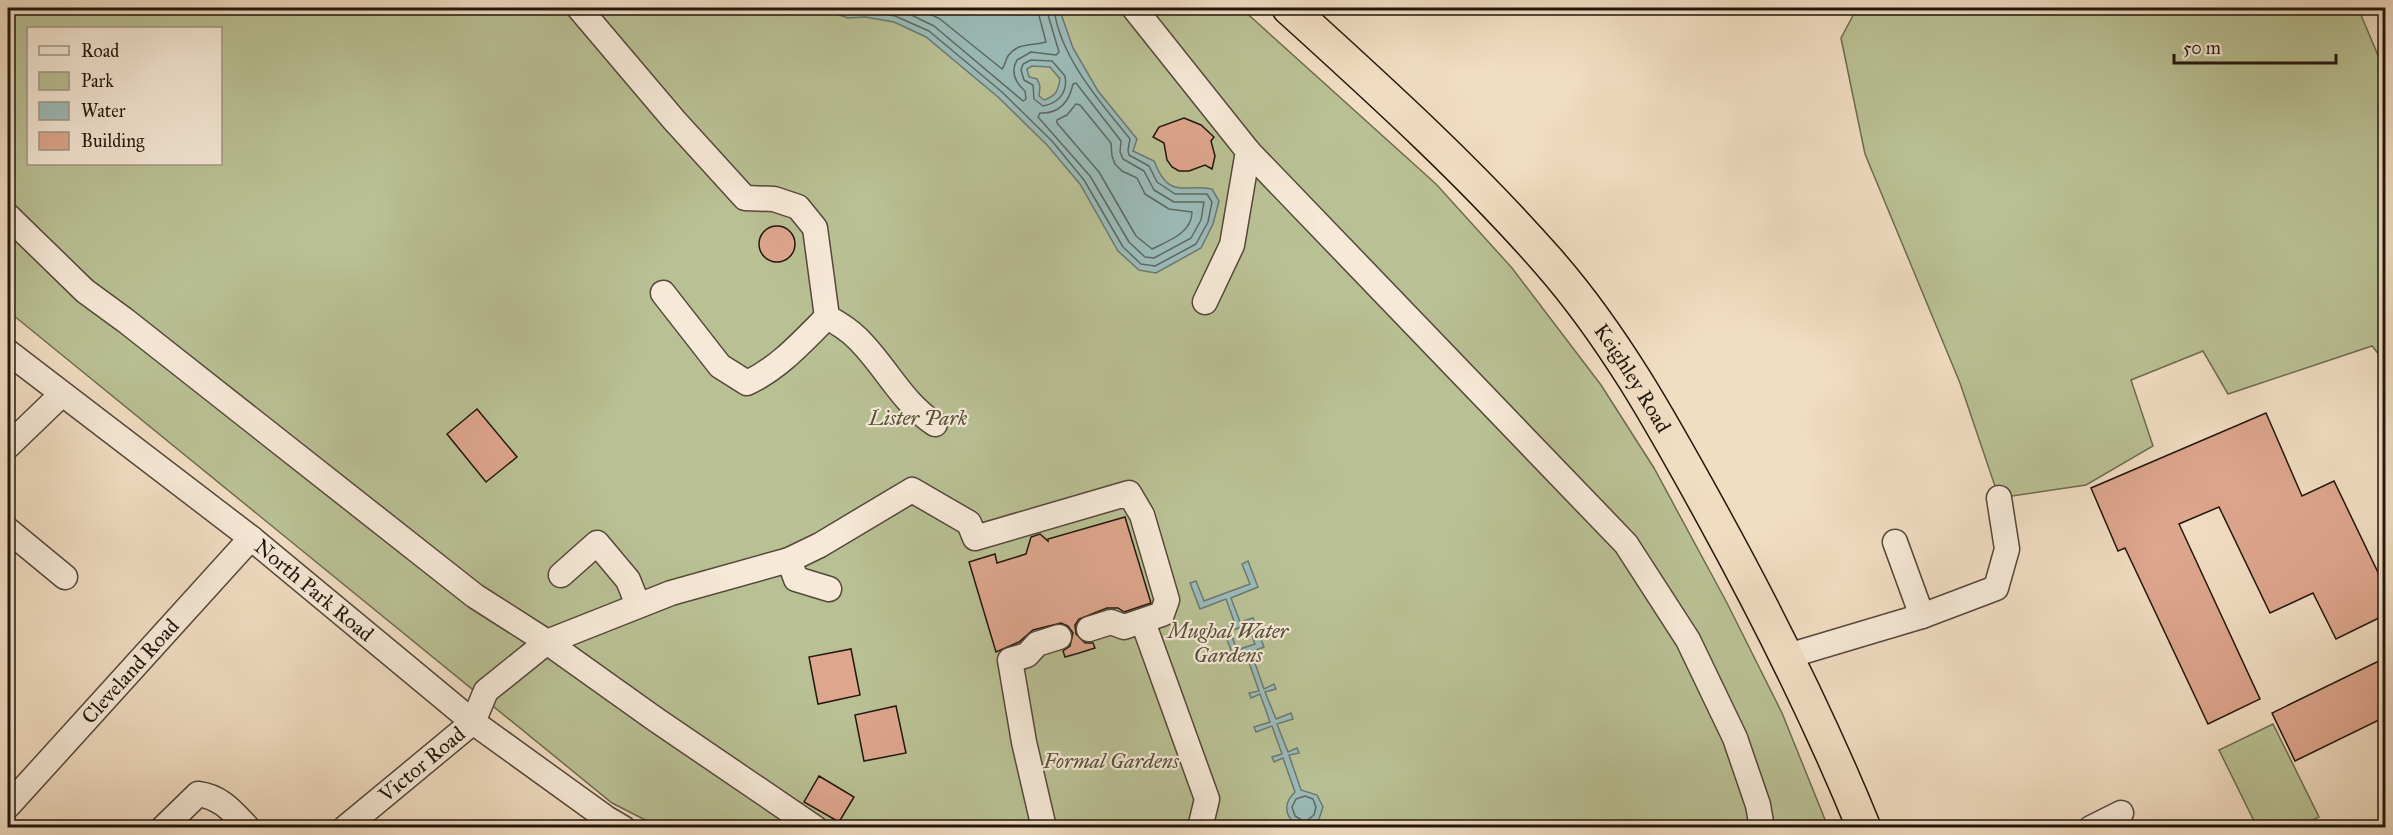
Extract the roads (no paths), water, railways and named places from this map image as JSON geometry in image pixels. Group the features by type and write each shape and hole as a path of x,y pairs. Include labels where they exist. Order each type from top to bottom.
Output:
{"highway":[{"name":"Keighley Road","path":"1288,8 1437,143 1548,261 1589,312 1639,384 1788,656 1834,753 1864,828"}],"street":[{"path":"579,8 674,120 745,198 774,199 798,207 804,214 815,228 827,317"},
{"path":"1134,8 1248,151 1626,544 1688,640 1735,738 1758,805 1762,828"},
{"path":"1205,303 1232,245 1248,151"},
{"path":"8,216 94,298 475,596 547,642 815,828"},
{"path":"663,293 720,366 747,383 766,374 827,317"},
{"path":"827,317 846,328 860,340 906,398 923,417 935,424"},
{"name":"North Park Road","path":"8,352 251,538 473,722 623,828"},
{"path":"8,446 62,395"},
{"path":"473,722 486,691 547,642 671,593 789,560 820,545 912,490 969,523 975,538 1129,493 1142,515 1167,600 1162,614 1143,622 1124,627 1111,622 1089,628"},
{"path":"1788,656 1922,616 1996,588 2007,549 1999,498"},
{"path":"8,530 65,577"},
{"name":"Cleveland Road","path":"8,806 251,538"},
{"path":"1895,542 1922,616"},
{"path":"561,575 597,543 628,580 638,605"},
{"path":"789,560 796,579 829,589"},
{"path":"1143,622 1207,800 1200,828"},
{"path":"1044,828 1024,742 1010,660 1027,655 1037,644 1059,637"},
{"name":"Victor Road","path":"345,828 473,722"},
{"path":"163,828 198,794 209,795 224,802 248,828"},
{"path":"2091,828 2121,813"}],"water":[{"path":"818,8 1059,8 1073,48 1098,91 1137,139 1133,151 1154,161 1165,181 1171,185 1212,189 1219,201 1213,224 1201,248 1156,273 1139,270 1118,251 1080,184 1047,145 998,97 926,37 894,22 865,17 848,18","holes":["1032,66 1050,67 1060,79 1056,92 1044,100 1039,96 1040,86 1037,79 1029,77 1027,69"]},
{"path":"1248,561 1258,587 1231,598 1240,622 1253,618 1264,647 1251,652 1264,689 1274,684 1276,689 1265,692 1276,719 1291,713 1293,719 1277,724 1288,752 1297,748 1299,753 1289,755 1301,790 1317,795 1323,807 1319,819 1308,826 1295,823 1287,812 1287,803 1295,792 1283,758 1274,762 1272,757 1282,754 1272,726 1256,732 1254,727 1270,722 1260,694 1251,698 1249,693 1259,691 1246,654 1234,658 1223,629 1235,624 1226,599 1200,609 1190,583 1196,581 1204,601 1250,584 1242,564","holes":["1248,625 1255,644 1237,650 1230,631"]}],"park label":[{"name":"Lister Park","path":"918,418"},
{"name":"Mughal Water Gardens","path":"1228,643"},
{"name":"Formal Gardens","path":"1111,761"}]}
